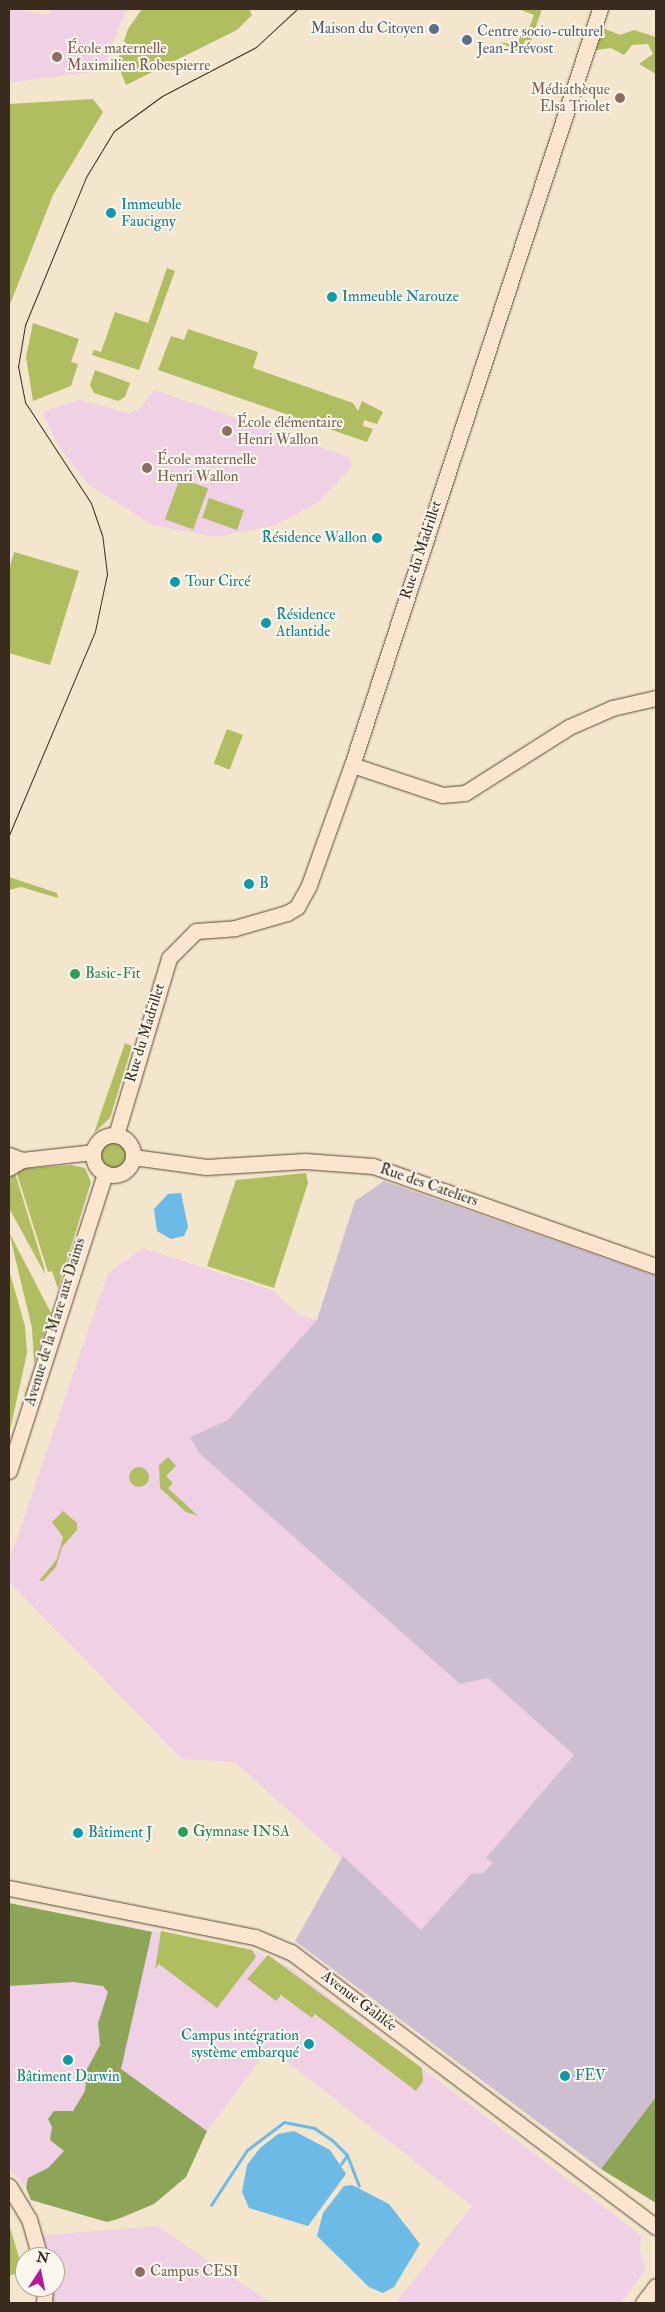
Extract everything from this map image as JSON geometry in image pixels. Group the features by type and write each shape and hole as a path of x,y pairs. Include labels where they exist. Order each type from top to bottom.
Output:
{"street":[{"name":"Rue du Madrillet","path":"116,1135 162,976 169,958 196,932 210,932 274,919 297,907 352,765 567,104 574,71 583,59 587,34 599,12"},
{"path":"352,765 442,795 465,793 569,727 612,708 656,698"},
{"path":"116,1135 127,1141 133,1157 120,1174 105,1173 95,1165 93,1152 98,1141 116,1135"},
{"path":"9,1168 16,1157 93,1152"},
{"name":"Rue des Cateliers","path":"133,1157 215,1168 305,1161 373,1166 656,1266"},
{"name":"Avenue de la Mare aux Daims","path":"9,1471 105,1173"},
{"name":"Avenue Galilée","path":"9,1888 256,1937 291,1952 656,2227"},
{"path":"9,2186 29,2219 37,2247"},
{"path":"643,2303 656,2286"}],"shaded area":[{"name":"École maternelle Maximilien Robespierre","path":"15,9 49,15 51,9 126,9 102,71 13,82 9,81 9,10"},
{"path":"154,390 349,457 351,467 320,501 276,525 216,537 152,525 89,485 59,447 43,415 46,410 80,400 128,413 139,409"},
{"path":"384,1181 656,1276 656,2097 601,2169 295,1941 343,1856 421,1930 471,1874 483,1873 493,1863 486,1858 574,1755 488,1678 460,1684 199,1453 190,1437 228,1420 317,1320 355,1201"},
{"path":"143,1248 272,1290 299,1315 317,1320 228,1420 190,1437 199,1453 460,1684 488,1678 574,1755 486,1858 494,1863 483,1873 471,1874 421,1930 235,1762 182,1759 9,1582 9,1561 108,1273"},
{"path":"9,1904 253,1950 291,1968 642,2236 639,2249 646,2269 621,2303 396,2303 472,2206 269,2048 207,2131 86,2203 23,2184 9,2168"},
{"name":"Campus CESI","path":"157,2226 271,2303 44,2303 44,2297 65,2297 65,2247 38,2247 35,2236"}],"green space":[{"path":"142,9 249,9 252,15 237,30 126,85 117,63 128,29"},
{"path":"519,9 542,9 531,41 525,40 521,53 500,42 517,45 523,29 528,31 534,15"},
{"path":"603,28 620,35 634,30 656,37 656,74 639,64 653,54 648,44 632,45 624,55 611,48 596,50"},
{"path":"93,99 103,112 53,195 9,307 9,104"},
{"path":"167,268 175,271 139,370 92,355 94,350 101,352 115,312 148,323"},
{"path":"33,323 79,339 71,362 78,364 71,386 33,401 26,357"},
{"path":"188,329 258,352 253,368 353,403 358,411 362,401 383,412 377,424 364,420 363,426 373,429 367,442 158,370 171,336 184,340"},
{"path":"95,370 130,383 125,397 118,401 94,393 90,385"},
{"path":"180,478 208,488 193,530 165,519"},
{"path":"209,498 244,510 237,530 202,518"},
{"path":"14,552 79,571 50,665 9,653 9,570"},
{"path":"227,729 243,735 230,770 214,764"},
{"path":"9,877 57,893 58,898 21,887 9,890"},
{"path":"125,1043 132,1046 110,1118 94,1133"},
{"path":"112,1141 122,1145 126,1155 122,1165 112,1169 102,1165 98,1155 102,1145"},
{"path":"71,1165 85,1168 91,1182 58,1289 52,1271 48,1272 17,1174 19,1169"},
{"path":"14,1170 45,1274 9,1208 9,1174"},
{"path":"306,1173 308,1183 274,1288 207,1266 236,1180"},
{"path":"9,1232 51,1313 34,1364 32,1328"},
{"path":"9,1270 25,1326 27,1353 9,1435"},
{"path":"168,1457 176,1466 166,1476 173,1483 168,1488 198,1516 186,1512 160,1488 159,1465"},
{"path":"139,1467 146,1470 149,1477 146,1484 139,1487 132,1484 129,1477 132,1470"},
{"path":"63,1511 77,1523 77,1530 62,1547 56,1567 43,1581 39,1581 57,1559 63,1537 52,1522"},
{"path":"9,1903 152,1932 121,2069 207,2131 186,2177 154,2204 118,2219 107,2222 31,2200 26,2188 28,2178 48,2168 64,2151 50,2140 52,2127 48,2119 54,2111 73,2111 85,2091 87,2069 100,2045 98,2023 108,1992 103,1986 73,1982 9,1986"},
{"path":"161,1931 252,1950 256,1957 217,2008 159,1964 155,1969"},
{"path":"268,1955 422,2068 423,2081 416,2091 315,2014 312,2018 281,1995 276,2001 247,1979"},
{"path":"656,2097 656,2203 601,2169"},
{"path":"9,2224 16,2247 15,2274 9,2276"}],"water":[{"path":"181,1193 188,1227 184,1236 171,1239 157,1231 154,1209 168,1194"},
{"path":"294,2131 330,2150 346,2174 308,2226 249,2208 242,2192 247,2165 260,2148 278,2134"},
{"path":"352,2185 389,2204 420,2244 394,2287 383,2293 369,2287 317,2236 323,2213 344,2186"}],"waterway":[{"path":"211,2205 247,2150 284,2122 314,2128 332,2140 347,2155 359,2186"},
{"path":"341,2164 347,2155"}],"tram line":[{"path":"9,835 95,631 107,574 102,535 91,503 25,402 18,367 25,325 86,177 114,131 162,96 256,47 297,9"}],"place":[{"name":"Maison du Citoyen","path":"434,29"},
{"name":"Centre socio-culturel Jean-Prévost","path":"467,40"},
{"name":"École maternelle Maximilien Robespierre","path":"57,57"},
{"name":"Médiathèque Elsa Triolet","path":"620,98"},
{"name":"Immeuble Faucigny","path":"111,213"},
{"name":"Immeuble Narouze","path":"332,297"},
{"name":"École élémentaire Henri Wallon","path":"227,431"},
{"name":"École maternelle Henri Wallon","path":"147,468"},
{"name":"Résidence Wallon","path":"377,538"},
{"name":"Tour Circé","path":"175,582"},
{"name":"Résidence Atlantide","path":"266,623"},
{"name":"B","path":"249,884"},
{"name":"Basic-Fit","path":"75,974"},
{"name":"Gymnase INSA","path":"183,1832"},
{"name":"Bâtiment J","path":"78,1833"},
{"name":"Campus intégration système embarqué","path":"309,2044"},
{"name":"Bâtiment Darwin","path":"68,2060"},
{"name":"FEV","path":"565,2076"},
{"name":"Campus CESI","path":"140,2272"}]}
